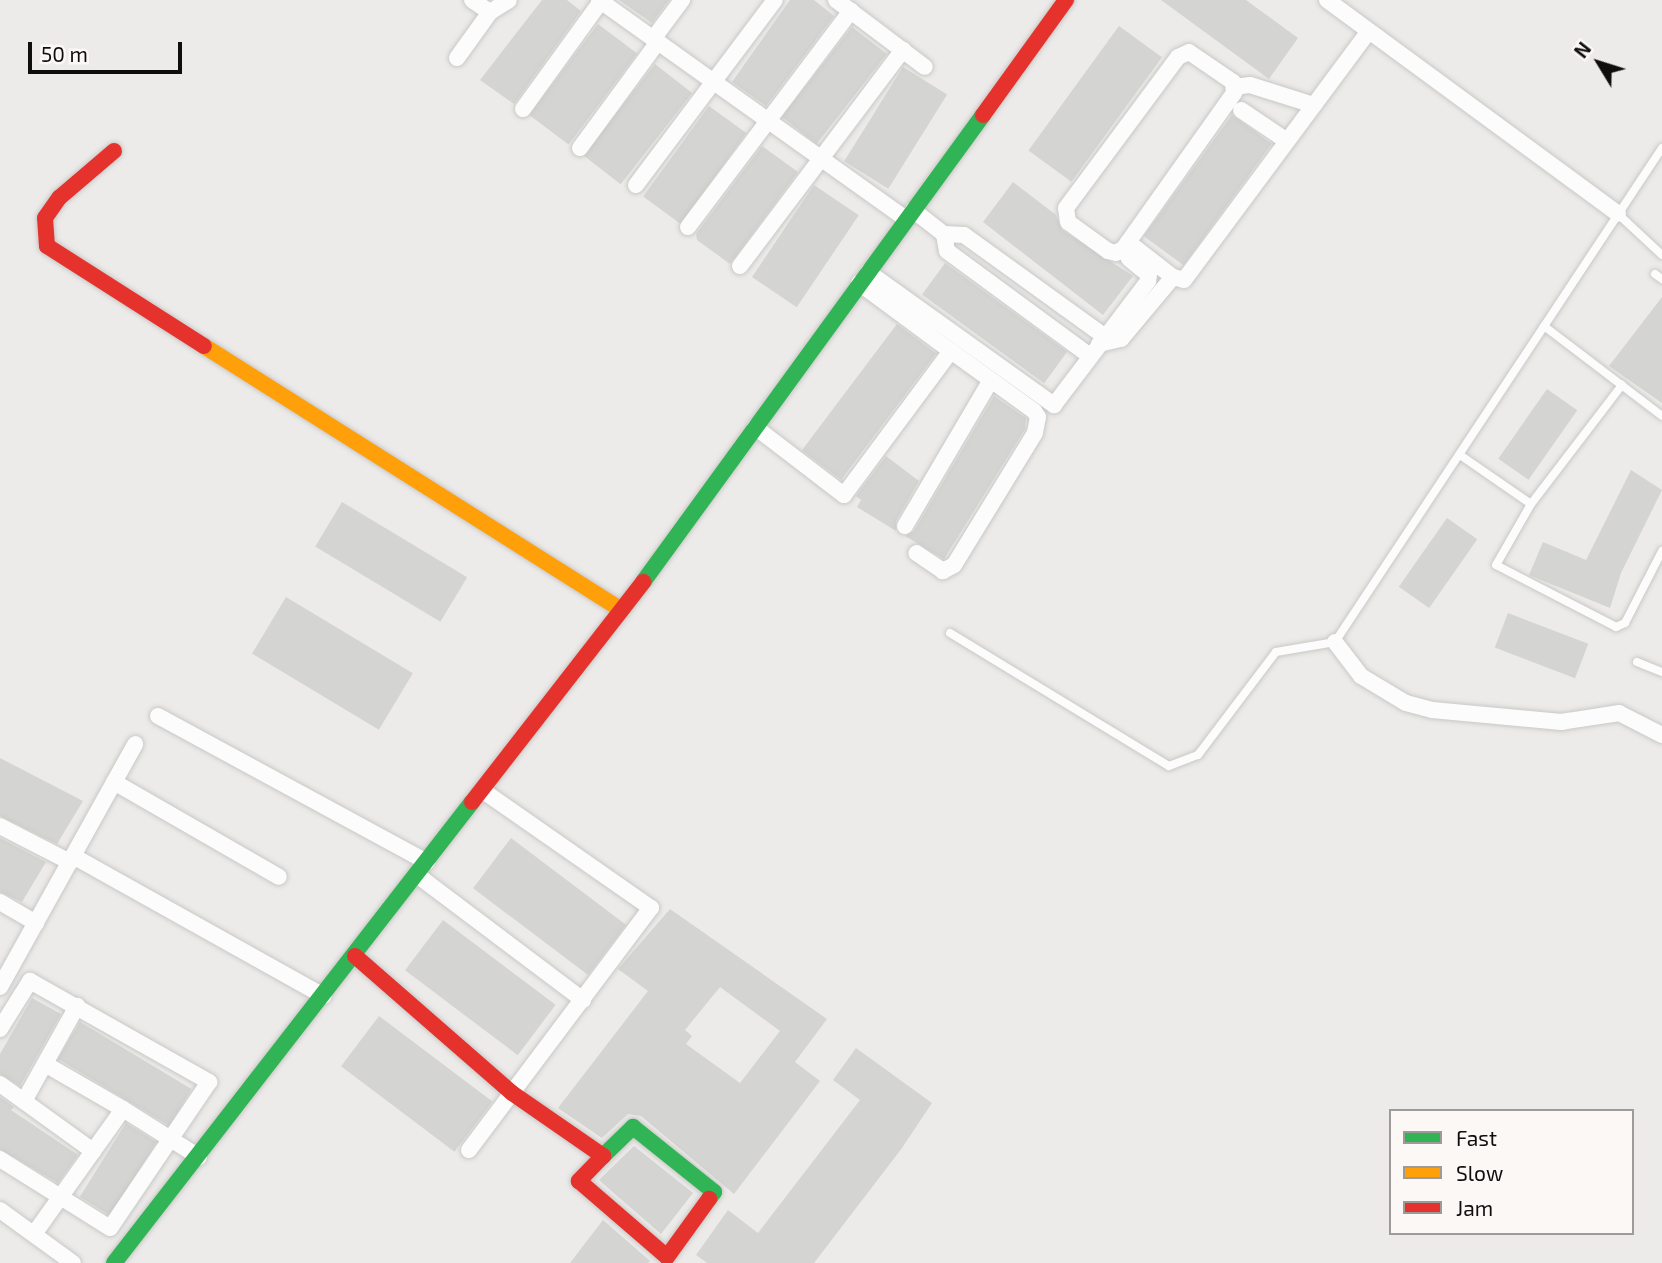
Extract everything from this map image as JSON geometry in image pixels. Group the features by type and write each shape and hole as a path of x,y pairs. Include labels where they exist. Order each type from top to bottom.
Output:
{"street":[{"path":"472,0 490,12"},
{"path":"457,58 490,12 509,0"},
{"path":"580,148 682,0"},
{"path":"636,186 775,0"},
{"path":"836,0 925,67"},
{"path":"114,1263 199,1157 621,610 1066,0"},
{"path":"1327,0 1618,214"},
{"path":"523,110 601,1 821,159 944,234 964,235 1098,345"},
{"path":"688,227 851,11"},
{"path":"1128,242 1173,277 1184,279 1369,31"},
{"path":"740,266 903,50"},
{"path":"1235,87 1196,54 1184,52 1066,208 1068,222 1108,251 1119,252 1235,87 1250,85 1314,105"},
{"path":"1241,110 1287,141"},
{"path":"114,151 59,198 45,218 47,246 621,610"},
{"path":"944,234 947,251 1098,345"},
{"path":"864,278 1050,405 1056,404 1149,278 1129,260"},
{"path":"1098,345 1129,333 1173,277"},
{"path":"864,278 951,351 1034,411 1038,417 1034,433 948,571 916,553"},
{"path":"755,427 844,495 951,351"},
{"path":"905,526 991,380"},
{"path":"1335,642 1361,676 1406,704 1432,710 1561,722 1619,713 1662,735"},
{"path":"158,716 422,868 583,1000"},
{"path":"0,987 135,744"},
{"path":"114,782 279,877"},
{"path":"469,1150 651,908 482,790"},
{"path":"0,826 71,859 324,996"},
{"path":"0,902 36,923"},
{"path":"355,956 512,1093 603,1156"},
{"path":"0,1030 30,981 208,1078 208,1087 110,1228 0,1159"},
{"path":"24,1101 77,1006"},
{"path":"45,1063 199,1157"},
{"path":"0,1084 93,1152"},
{"path":"34,1234 122,1109"},
{"path":"633,1127 714,1192 668,1261 579,1181 603,1156 633,1127"},
{"path":"0,1210 73,1263"}],"lane":[{"path":"950,633 1169,766 1198,755 1276,652 1335,642 1662,148"},
{"path":"1618,214 1662,255"},
{"path":"1544,326 1662,416"},
{"path":"1622,385 1531,505 1496,565 1616,627 1625,623 1662,551"},
{"path":"1460,455 1531,505"},
{"path":"1637,662 1662,672"}],"building":[{"path":"542,0 567,0 581,11 514,104 480,80"},
{"path":"619,0 669,0 652,23"},
{"path":"790,0 814,0 834,16 766,106 732,82"},
{"path":"1161,0 1246,0 1298,38 1269,79"},
{"path":"598,24 637,53 569,145 529,115"},
{"path":"1119,26 1162,57 1071,182 1028,151"},
{"path":"852,27 887,54 816,144 782,117"},
{"path":"655,64 692,93 621,184 584,155"},
{"path":"903,67 947,95 888,189 844,161"},
{"path":"709,106 746,133 680,224 643,197"},
{"path":"1232,115 1272,144 1183,265 1144,236"},
{"path":"762,146 798,172 730,264 697,240 696,234"},
{"path":"1013,182 1056,215 1062,230 1133,276 1103,315 983,222"},
{"path":"814,185 859,215 797,307 752,277"},
{"path":"945,263 1067,352 1044,383 922,295"},
{"path":"1662,297 1662,403 1609,366"},
{"path":"897,324 936,353 841,480 802,450"},
{"path":"1547,389 1577,410 1529,480 1498,459"},
{"path":"994,396 1026,418 1025,429 944,559 905,536 914,531"},
{"path":"886,456 919,481 896,521 896,531 857,507 861,500 856,496"},
{"path":"1631,470 1662,490 1621,573 1610,608 1529,575 1543,542 1586,560"},
{"path":"342,502 467,577 440,622 315,547"},
{"path":"1447,518 1477,539 1429,608 1399,587"},
{"path":"286,597 413,673 379,730 252,654"},
{"path":"1508,613 1588,644 1575,678 1495,648"},
{"path":"0,758 83,801 57,844 0,816"},
{"path":"0,838 46,862 22,902 0,892"},
{"path":"511,838 626,925 588,975 473,888"},
{"path":"670,909 827,1019 795,1062 820,1081 734,1194 641,1116 628,1114 602,1138 558,1108 648,991 618,969","holes":["720,987 780,1031 740,1083 686,1044 692,1036 685,1030"]},
{"path":"443,920 556,1005 518,1055 405,970"},
{"path":"32,998 61,1014 20,1086 0,1074 0,1054"},
{"path":"379,1016 492,1101 454,1152 341,1066"},
{"path":"80,1022 191,1089 169,1126 58,1059"},
{"path":"856,1048 932,1103 902,1148 814,1263 707,1263 696,1255 728,1210 758,1233 860,1100 833,1080"},
{"path":"0,1097 14,1107 11,1110 78,1155 58,1183 0,1149"},
{"path":"126,1123 157,1142 110,1216 80,1197"},
{"path":"634,1146 693,1193 661,1234 599,1180"},
{"path":"603,1220 650,1261 570,1263"}],"traffic: fast":[{"path":"643,582 983,115"},
{"path":"114,1263 472,802"},
{"path":"603,1156 633,1127 714,1192 709,1199"}],"traffic: slow":[{"path":"204,346 621,610"}],"traffic: jam":[{"path":"983,115 1066,0"},
{"path":"114,151 59,198 45,218 47,246 204,346"},
{"path":"472,802 643,582"},
{"path":"355,956 512,1093 603,1156 579,1181 667,1257 709,1199"}]}
